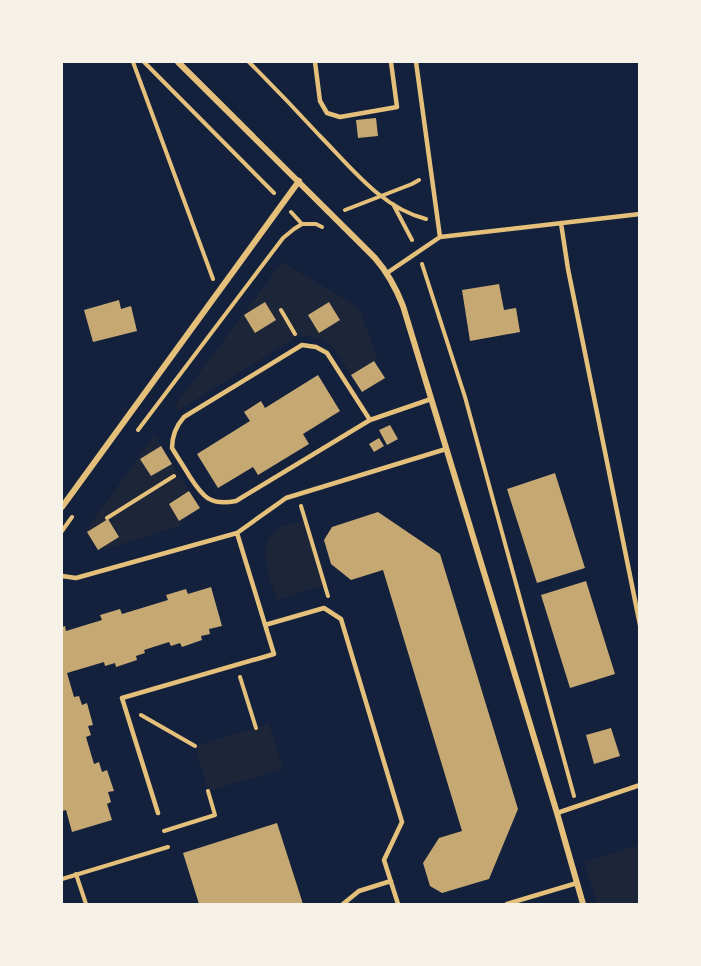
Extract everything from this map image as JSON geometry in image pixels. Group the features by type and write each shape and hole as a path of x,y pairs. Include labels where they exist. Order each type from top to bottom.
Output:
{"street":[{"path":"178,62 333,215 387,273 397,289 583,904"},
{"path":"62,507 299,181"},
{"path":"62,496 71,493"}],"lane":[{"path":"315,62 320,101 327,113 340,117 397,107 392,62"},
{"path":"416,62 440,237"},
{"path":"387,273 440,237 639,214"},
{"path":"561,223 568,269 639,626"},
{"path":"370,420 327,353 316,347 302,345 184,417 176,428 172,448 200,493 210,500 223,503 236,501 370,420 431,399"},
{"path":"62,576 76,578 237,533 286,498 446,449"},
{"path":"158,813 122,698 274,654 237,533"},
{"path":"265,625 324,608 341,619 402,822 384,860 399,904"},
{"path":"557,813 639,785"},
{"path":"343,904 359,891 391,881"},
{"path":"507,904 577,883"}],"path":[{"path":"133,62 218,294"},
{"path":"144,62 302,224"},
{"path":"249,62 381,196 412,215 438,221"},
{"path":"333,215 412,184 424,177 430,166"},
{"path":"393,204 418,252 465,397 574,797"},
{"path":"133,437 283,238 302,224 316,224 323,227"},
{"path":"281,310 302,345"},
{"path":"107,518 185,469"},
{"path":"297,494 333,614"},
{"path":"62,531 76,512"},
{"path":"237,664 256,728"},
{"path":"124,705 195,746"},
{"path":"164,831 216,815 208,791"},
{"path":"62,879 168,847"},
{"path":"76,874 86,904"}],"shaded area":[{"path":"282,262 358,307 378,358 351,375 336,352 324,341 308,336 298,336 178,411 175,406","holes":["329,302 340,320 320,332"]},
{"path":"155,435 161,446 141,459 151,476 172,464 189,491 169,504 182,525 99,551 107,520 87,532 86,530"},
{"path":"305,520 324,585 277,600 266,560 265,550 268,541 273,533 282,527"},
{"path":"269,724 283,769 208,791 195,746"},
{"path":"639,845 639,904 597,904 584,862"}],"building":[{"path":"376,118 378,136 358,138 356,120"},
{"path":"499,284 504,310 516,308 520,332 470,341 462,290"},
{"path":"119,300 121,309 131,306 137,331 93,342 84,310"},
{"path":"265,302 276,320 255,333 244,315"},
{"path":"329,302 340,320 319,333 308,315"},
{"path":"374,361 385,378 362,392 351,375"},
{"path":"318,375 340,411 303,434 309,444 258,475 253,467 218,488 197,454 250,421 244,412 261,401 265,408"},
{"path":"390,425 398,439 387,445 379,430"},
{"path":"379,438 384,446 374,452 369,444"},
{"path":"161,446 172,464 151,476 140,459"},
{"path":"555,473 585,568 537,583 507,489"},
{"path":"189,491 200,508 179,521 169,504"},
{"path":"378,512 440,554 518,809 489,879 442,893 430,886 423,863 439,838 462,831 383,570 351,580 331,564 324,540 332,527"},
{"path":"108,519 119,537 98,550 87,532"},
{"path":"586,581 615,674 570,688 541,595"},
{"path":"211,587 222,626 209,629 210,634 201,636 202,640 182,647 180,643 171,646 169,642 144,650 145,653 136,656 137,660 116,667 115,663 105,666 104,662 67,673 74,697 79,696 82,705 87,703 93,725 88,726 91,735 86,737 94,764 99,762 102,772 107,770 114,791 108,792 111,802 107,804 112,820 72,832 66,810 62,811 62,627 65,626 66,631 102,620 100,615 120,609 122,614 168,600 166,595 186,589 188,594"},
{"path":"611,728 620,756 594,764 586,735"},
{"path":"277,823 303,904 199,904 183,853"}]}
